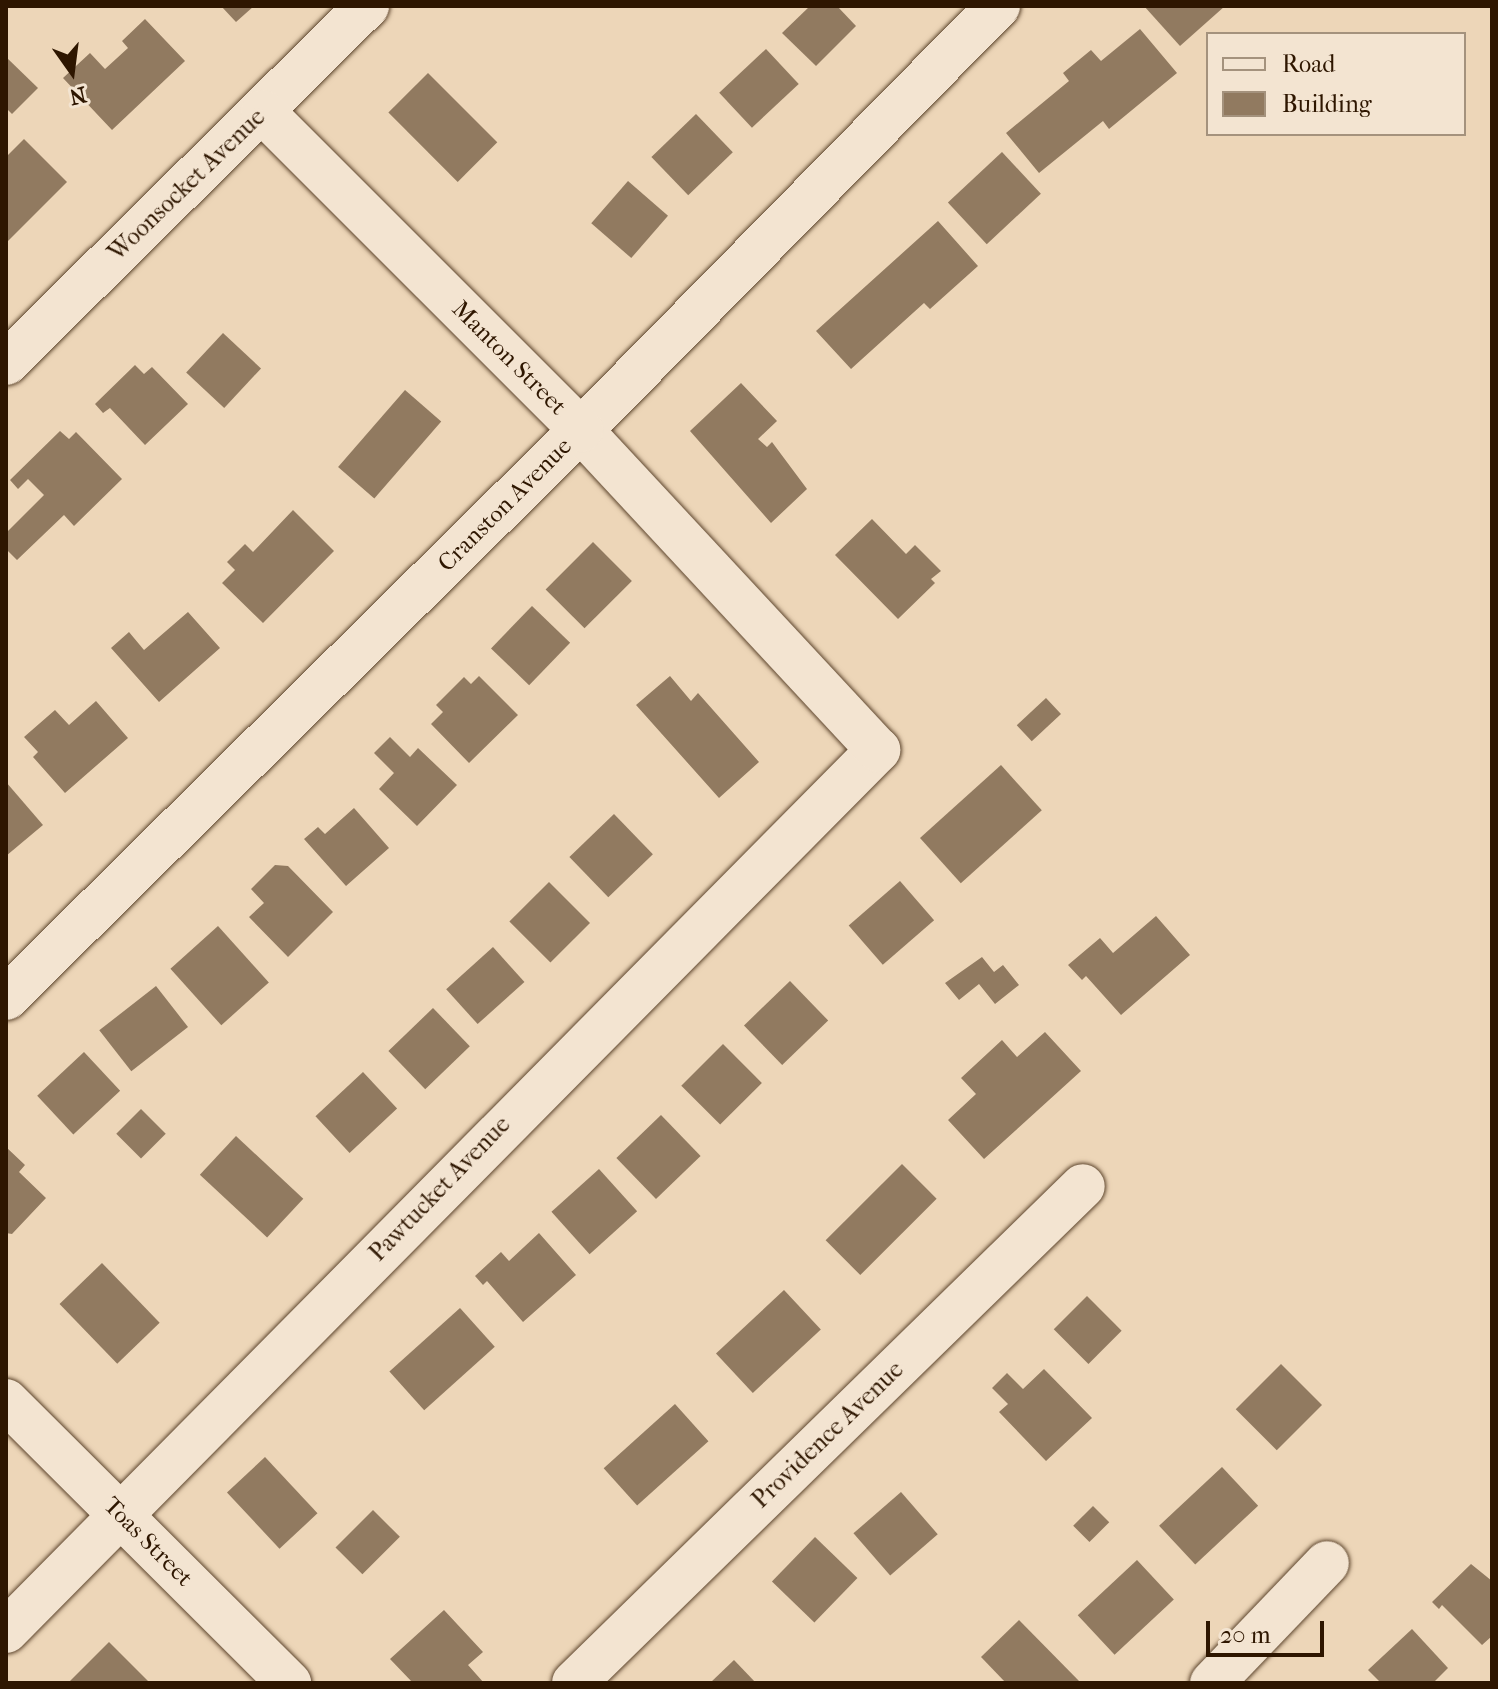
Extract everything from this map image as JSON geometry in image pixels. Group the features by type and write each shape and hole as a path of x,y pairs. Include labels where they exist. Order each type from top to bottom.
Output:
{"street":[{"name":"Woonsocket Avenue","path":"6,363 367,6"},
{"name":"Cranston Avenue","path":"6,998 581,430 998,6"},
{"name":"Manton Street","path":"263,112 581,430 878,750"},
{"name":"Pawtucket Avenue","path":"6,1631 500,1127 878,750"},
{"name":"Providence Avenue","path":"574,1683 1083,1186"},
{"name":"Toas Street","path":"6,1401 289,1683"},
{"path":"1212,1683 1327,1563"}],"building":[{"path":"221,6 254,6 236,22"},
{"path":"810,6 837,6 856,26 816,66 782,33"},
{"path":"1144,6 1225,6 1180,46"},
{"path":"145,19 185,61 112,130 63,78 90,53 105,69 128,48 122,41"},
{"path":"1140,29 1177,73 1109,129 1103,121 1039,173 1006,133 1069,81 1063,73 1091,50 1101,61"},
{"path":"766,49 799,84 752,128 719,93"},
{"path":"6,57 38,88 12,114 6,108"},
{"path":"428,73 497,142 458,182 388,113"},
{"path":"696,114 733,152 688,195 651,157"},
{"path":"24,139 67,182 6,243 6,157"},
{"path":"1002,152 1041,194 987,244 948,202"},
{"path":"628,181 668,216 631,258 591,223"},
{"path":"938,221 978,266 930,309 924,303 851,369 816,331"},
{"path":"223,333 261,368 224,408 186,372"},
{"path":"135,365 144,374 152,367 188,404 145,445 110,408 103,413 95,404"},
{"path":"741,383 777,421 758,439 767,447 772,442 807,489 771,523 690,431"},
{"path":"405,390 441,421 374,498 338,467"},
{"path":"60,431 69,439 76,432 122,479 74,526 64,515 17,560 6,549 6,533 44,495 28,479 18,489 10,480"},
{"path":"293,510 334,551 263,623 222,583 235,570 227,562 245,544 253,552"},
{"path":"872,519 906,554 915,545 941,571 931,579 935,583 898,619 835,555"},
{"path":"593,542 632,581 585,628 546,589"},
{"path":"532,606 570,643 529,685 491,648"},
{"path":"188,612 220,648 159,702 111,648 129,632 144,650"},
{"path":"479,676 518,715 469,763 431,724 443,712 436,705 464,677 471,684"},
{"path":"670,676 691,701 698,693 759,762 719,798 636,705"},
{"path":"1046,698 1061,714 1032,741 1017,725"},
{"path":"96,701 128,738 65,793 33,757 38,752 24,737 55,710 69,725"},
{"path":"390,737 410,757 418,748 457,785 417,826 379,789 394,773 374,753"},
{"path":"1001,765 1042,810 961,883 920,838"},
{"path":"6,782 43,825 6,856"},
{"path":"354,808 389,848 346,886 304,839 318,827 325,834"},
{"path":"614,814 653,854 608,897 569,857"},
{"path":"275,865 288,866 333,912 288,957 249,917 264,903 251,889"},
{"path":"900,881 934,920 883,965 849,926"},
{"path":"549,882 590,923 550,963 509,922"},
{"path":"1156,916 1190,955 1121,1015 1086,976 1082,980 1068,965 1100,938 1113,953"},
{"path":"218,926 269,982 221,1025 170,969"},
{"path":"493,947 524,982 478,1024 446,989"},
{"path":"982,957 994,972 1003,965 1019,985 995,1004 979,984 959,1000 945,983"},
{"path":"790,981 828,1021 782,1065 744,1025"},
{"path":"156,986 188,1027 131,1071 99,1030"},
{"path":"433,1008 470,1046 425,1089 388,1051"},
{"path":"1045,1032 1081,1071 984,1159 948,1120 976,1094 961,1078 1002,1040 1017,1057"},
{"path":"723,1044 762,1083 720,1125 681,1086"},
{"path":"84,1052 120,1091 73,1134 37,1096"},
{"path":"363,1072 397,1109 350,1153 315,1116"},
{"path":"141,1109 166,1134 141,1158 116,1134"},
{"path":"661,1115 701,1156 656,1199 616,1158"},
{"path":"236,1136 303,1199 267,1238 200,1175"},
{"path":"6,1147 25,1165 19,1172 46,1198 12,1234 6,1233"},
{"path":"902,1164 937,1199 860,1275 826,1240"},
{"path":"599,1169 637,1211 590,1254 551,1212"},
{"path":"539,1233 576,1275 523,1322 487,1281 483,1285 475,1276 501,1252 509,1261"},
{"path":"102,1263 160,1323 117,1364 60,1304"},
{"path":"784,1290 821,1329 753,1393 716,1353"},
{"path":"1087,1296 1122,1331 1088,1364 1054,1329"},
{"path":"460,1308 495,1347 424,1410 389,1372"},
{"path":"1281,1364 1322,1405 1277,1450 1236,1409"},
{"path":"1044,1369 1092,1418 1046,1461 999,1412 1008,1404 992,1388 1007,1373 1023,1389"},
{"path":"675,1404 708,1441 637,1505 604,1468"},
{"path":"265,1457 318,1513 279,1549 227,1492"},
{"path":"1222,1467 1258,1506 1195,1564 1159,1526"},
{"path":"901,1492 938,1534 890,1576 853,1533"},
{"path":"1093,1506 1109,1522 1089,1542 1073,1526"},
{"path":"373,1510 400,1537 362,1574 336,1547"},
{"path":"815,1537 857,1578 814,1623 772,1582"},
{"path":"1137,1560 1174,1599 1115,1655 1078,1615"},
{"path":"1471,1564 1492,1581 1492,1636 1482,1645 1442,1605 1439,1609 1432,1602"},
{"path":"444,1610 483,1652 468,1665 484,1683 413,1683 390,1659"},
{"path":"1019,1620 1081,1683 1006,1683 981,1657"},
{"path":"1412,1629 1448,1668 1433,1683 1381,1683 1368,1670"},
{"path":"109,1642 150,1683 68,1683"},
{"path":"734,1660 756,1683 710,1683"}]}
